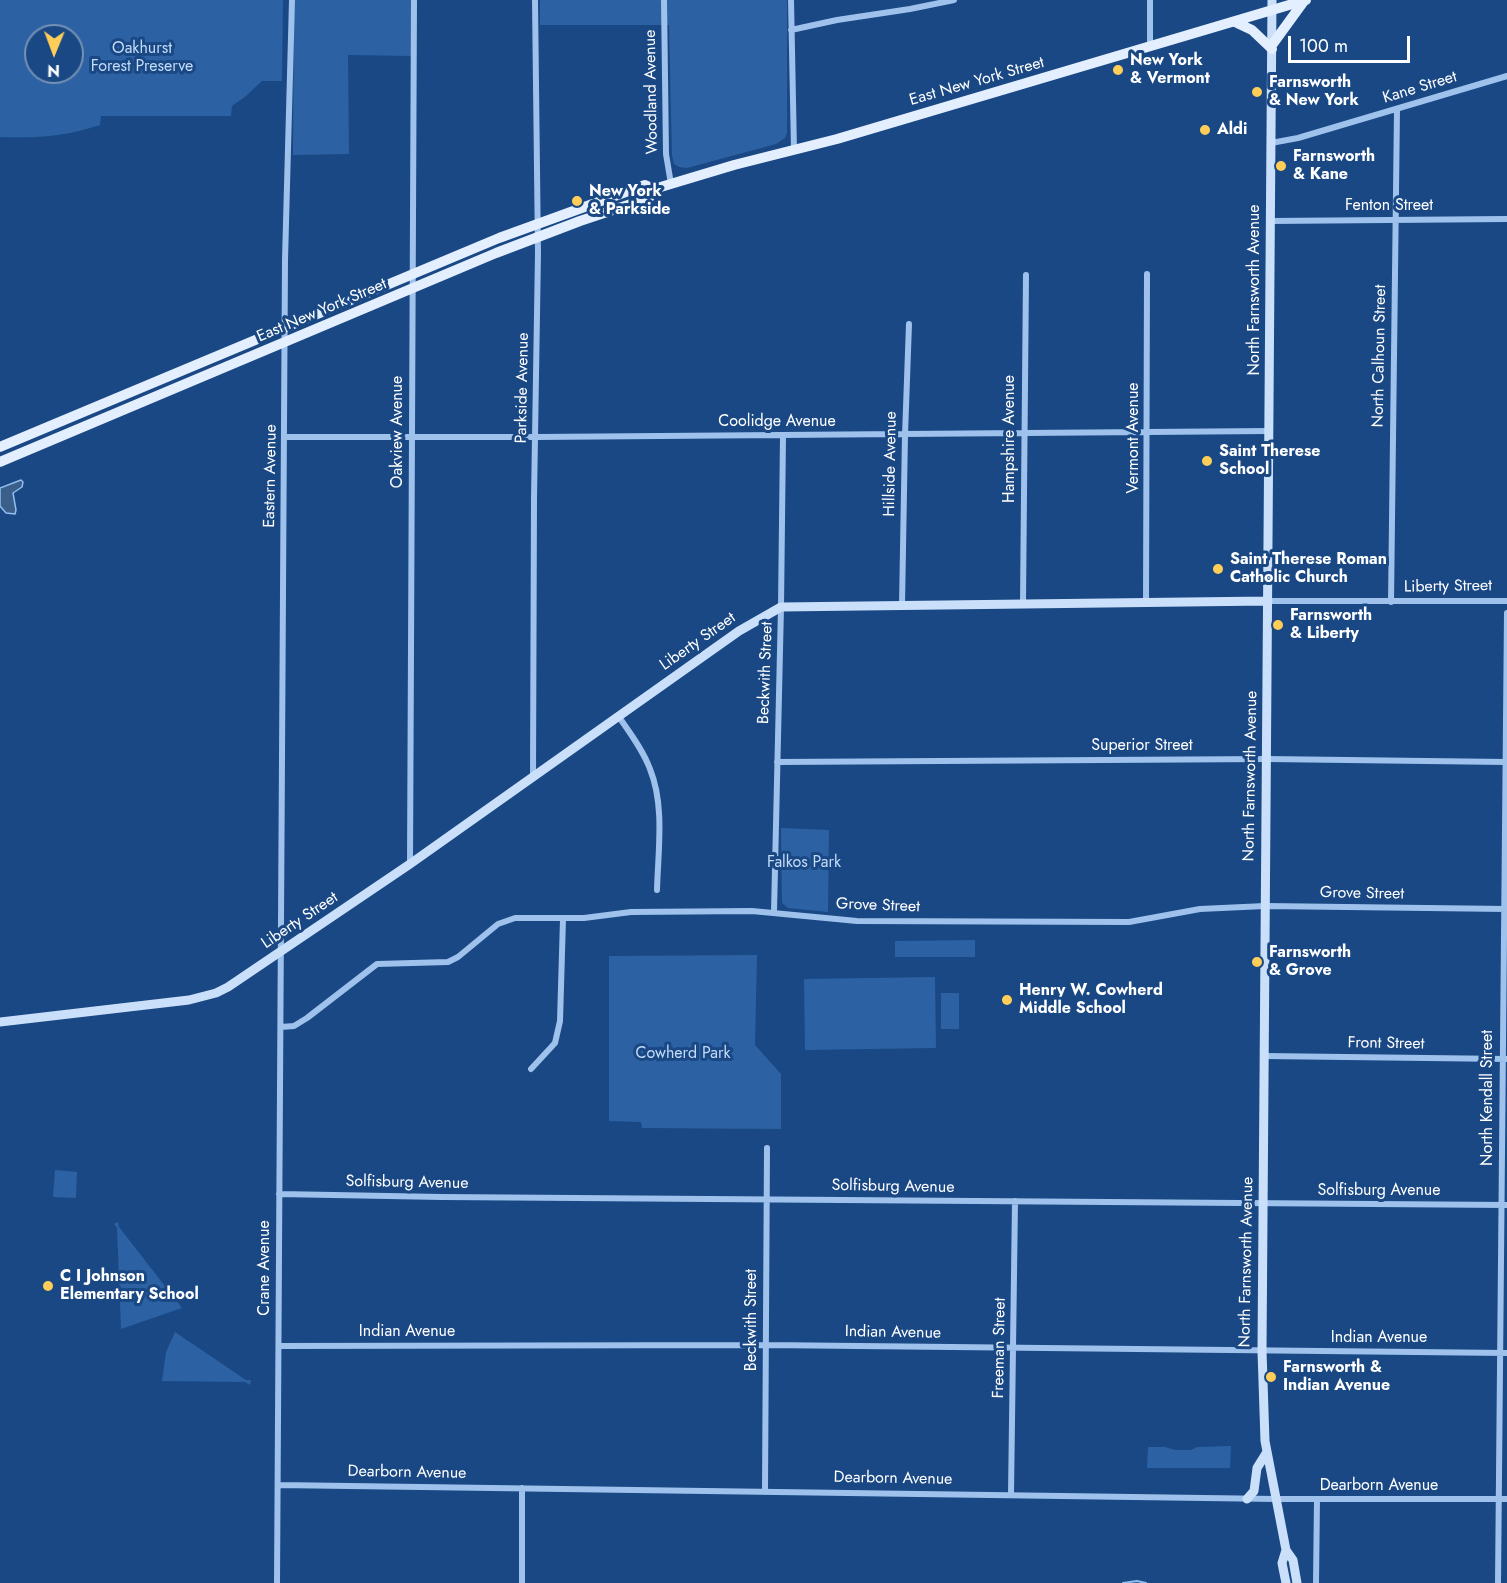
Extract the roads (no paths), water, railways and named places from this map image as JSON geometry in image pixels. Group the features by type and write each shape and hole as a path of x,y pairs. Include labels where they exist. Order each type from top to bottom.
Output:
{"main road":[{"name":"East New York Street","path":"0,447 538,222 645,185 654,189 794,150 1150,47 1235,21 1272,5 1305,0"},
{"path":"1235,21 1252,30 1272,47 1305,0"},
{"name":"North Farnsworth Avenue","path":"1272,5 1262,1351 1263,1412 1267,1452 1286,1550 1293,1560 1297,1583"},
{"name":"East New York Street","path":"0,462 538,237 649,198 654,189"},
{"name":"Liberty Street","path":"0,1022 170,1003 216,993 239,980 410,864 739,631 781,607 1268,601"},
{"path":"1247,1498 1254,1491 1257,1468 1267,1452"},
{"name":"North Farnsworth Avenue","path":"1286,1550 1282,1563 1286,1583"}],"street":[{"name":"Eastern Avenue","path":"280,952 287,128 292,0"},
{"name":"Oakview Avenue","path":"410,864 414,0"},
{"name":"Parkside Avenue","path":"533,777 538,237 535,0"},
{"name":"Woodland Avenue","path":"664,0 666,154 671,184"},
{"path":"791,0 794,150"},
{"path":"791,30 954,0"},
{"path":"1150,0 1150,47"},
{"name":"Kane Street","path":"1270,143 1287,141 1397,110 1507,76"},
{"name":"North Calhoun Street","path":"1391,602 1397,110"},
{"name":"Fenton Street","path":"1270,221 1507,219"},
{"name":"Vermont Avenue","path":"1146,602 1147,274"},
{"name":"Hampshire Avenue","path":"1023,603 1026,275"},
{"name":"Hillside Avenue","path":"902,604 909,324"},
{"name":"Coolidge Avenue","path":"285,437 537,438 1269,431"},
{"name":"Beckwith Street","path":"774,912 783,436"},
{"name":"Liberty Street","path":"1268,601 1507,601"},
{"name":"North Kendall Street","path":"1498,1583 1504,1353 1507,613"},
{"path":"619,717 639,747 655,782 658,815 657,890"},
{"name":"Superior Street","path":"777,762 1267,759 1506,762"},
{"name":"Grove Street","path":"281,1027 294,1026 307,1018 377,964 448,962 458,957 498,924 514,918 563,919 631,912 702,910 774,912 857,921 1129,922 1200,909 1265,906 1505,909"},
{"path":"531,1069 555,1043 561,1021 563,919"},
{"name":"Crane Avenue","path":"277,1583 280,952"},
{"name":"Front Street","path":"1264,1056 1504,1059"},
{"name":"Beckwith Street","path":"765,1491 767,1148"},
{"name":"Solfisburg Avenue","path":"279,1194 1504,1205"},
{"name":"Freeman Street","path":"1011,1494 1014,1202"},
{"name":"Indian Avenue","path":"279,1346 766,1345 1504,1353"},
{"name":"Dearborn Avenue","path":"278,1485 1275,1499 1507,1499"},
{"path":"522,1488 522,1583"},
{"path":"1317,1499 1317,1583"}],"waterway":[{"path":"1123,1583 1137,1581 1146,1583"}],"place":[{"name":"New York & Vermont","path":"1118,70"},
{"name":"Farnsworth & New York","path":"1257,92"},
{"name":"Aldi","path":"1205,130"},
{"name":"Farnsworth & Kane","path":"1281,166"},
{"name":"New York & Parkside","path":"577,201"},
{"name":"Saint Therese School","path":"1207,461"},
{"name":"Saint Therese Roman Catholic Church","path":"1218,569"},
{"name":"Farnsworth & Liberty","path":"1278,625"},
{"name":"Farnsworth & Grove","path":"1257,962"},
{"name":"Henry W. Cowherd Middle School","path":"1007,1000"},
{"name":"C I Johnson Elementary School","path":"48,1286"},
{"name":"Farnsworth & Indian Avenue","path":"1271,1377"}],"park label":[{"name":"Oakhurst Forest Preserve","path":"142,58"},
{"name":"Falkos Park","path":"804,863"},
{"name":"Cowherd Park","path":"683,1054"}]}
